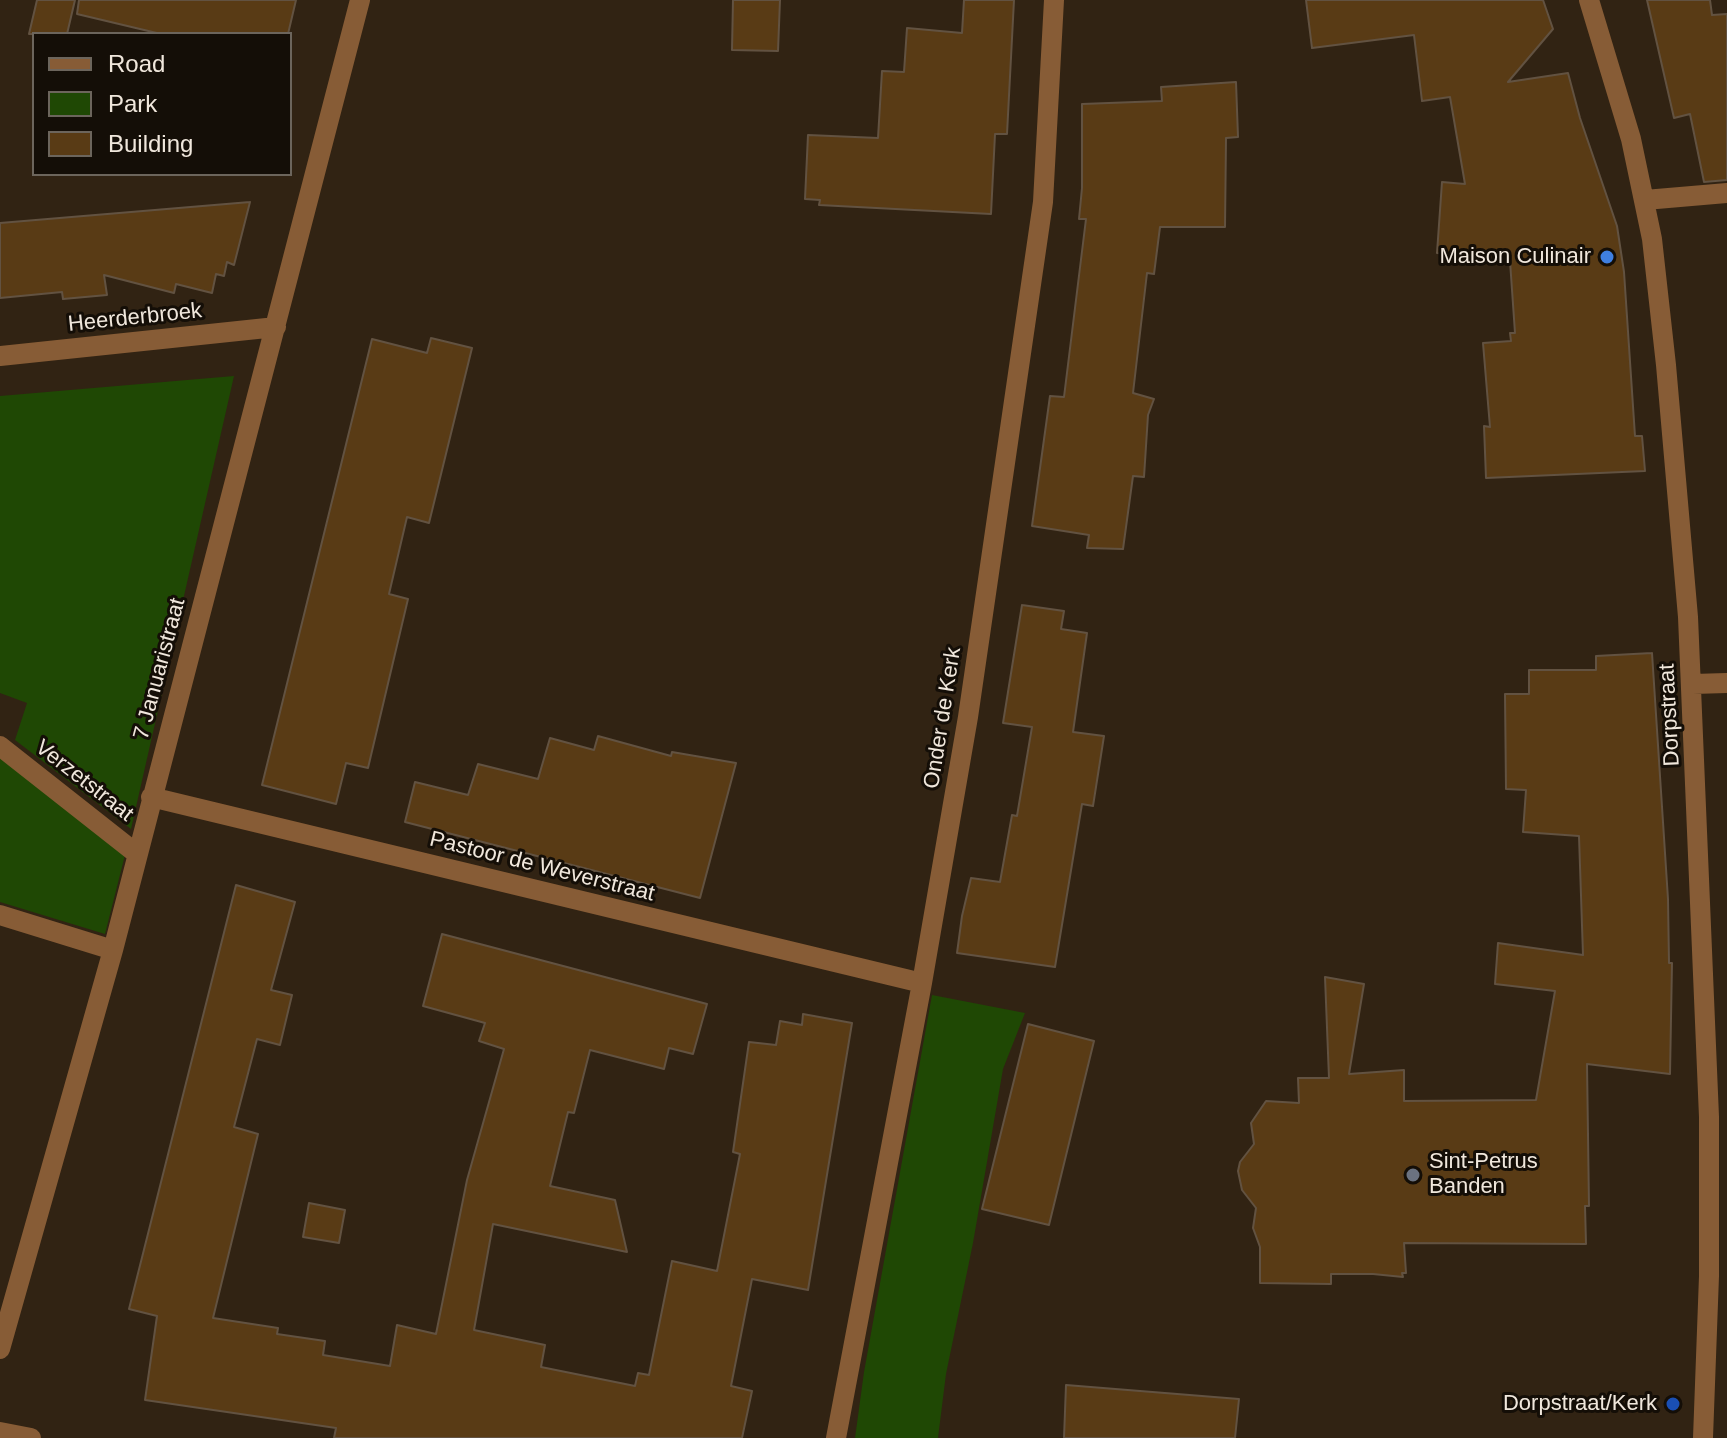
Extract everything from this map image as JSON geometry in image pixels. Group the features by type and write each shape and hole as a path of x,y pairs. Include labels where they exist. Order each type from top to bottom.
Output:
{"street":[{"name":"7 Januaristraat","path":"0,1349 113,950 360,0"},
{"name":"Onder de Kerk","path":"836,1438 922,983 968,717 1043,202 1054,0"},
{"name":"Dorpstraat","path":"1589,0 1613,73 1645,200 1666,365 1693,684 1710,1190 1703,1438"},
{"path":"1645,200 1727,193"},
{"name":"Heerderbroek","path":"0,356 276,327"},
{"path":"1693,684 1727,683"},
{"name":"Verzetstraat","path":"0,746 137,854"},
{"name":"Pastoor de Weverstraat","path":"151,797 922,983"},
{"path":"0,915 113,950"},
{"path":"0,1432 31,1438"}],"green space":[{"path":"234,376 131,829 15,740 27,703 0,693 0,396"},
{"path":"0,758 125,855 105,934 0,902"},
{"path":"932,995 1025,1013 1003,1069 973,1243 946,1374 938,1438 855,1438 864,1372"}],"building":[{"path":"37,0 75,0 67,32 29,34"},
{"path":"79,0 296,0 288,32 153,32 77,14"},
{"path":"733,0 780,0 778,51 732,50"},
{"path":"964,0 1014,0 1007,134 995,134 991,214 819,205 820,200 805,199 808,135 878,138 882,71 904,72 907,28 962,33"},
{"path":"1306,0 1543,0 1553,29 1508,82 1568,73 1617,226 1624,272 1635,436 1642,436 1645,471 1486,478 1484,426 1490,427 1483,343 1511,341 1510,333 1515,333 1510,261 1437,253 1442,182 1465,184 1450,97 1422,101 1414,35 1312,48"},
{"path":"1647,0 1710,0 1712,15 1727,14 1727,180 1704,182 1690,114 1674,118"},
{"path":"1236,82 1238,137 1226,138 1225,227 1160,227 1154,274 1147,273 1133,393 1154,399 1148,415 1144,477 1133,476 1123,549 1087,548 1089,535 1032,526 1050,396 1064,397 1086,219 1079,219 1082,104 1162,101 1161,87"},
{"path":"250,202 234,265 227,262 224,276 216,274 212,293 176,284 174,293 104,275 107,295 63,299 62,292 0,298 0,223"},
{"path":"431,338 472,348 429,523 407,517 389,594 408,599 368,768 346,763 336,804 262,785 372,339 427,353"},
{"path":"1022,605 1064,611 1061,629 1087,633 1073,732 1104,736 1093,806 1082,804 1055,967 957,953 971,878 1000,882 1012,815 1017,816 1032,727 1003,723"},
{"path":"1652,653 1668,899 1669,963 1672,963 1670,1074 1587,1064 1589,1206 1585,1206 1586,1244 1404,1243 1406,1273 1402,1273 1403,1277 1331,1274 1331,1284 1260,1283 1260,1247 1253,1228 1256,1208 1242,1190 1238,1171 1240,1162 1254,1144 1251,1123 1266,1101 1299,1103 1298,1078 1329,1078 1325,977 1364,984 1349,1074 1404,1070 1404,1101 1536,1100 1555,991 1495,984 1498,943 1583,955 1579,836 1523,832 1526,790 1506,789 1505,694 1529,694 1529,670 1596,670 1596,656"},
{"path":"598,736 671,756 672,752 736,763 700,898 405,822 415,782 468,795 478,764 538,779 550,738 594,750"},
{"path":"236,885 295,902 271,990 292,995 280,1045 257,1039 234,1127 258,1134 213,1318 278,1328 277,1334 325,1341 323,1355 390,1366 397,1325 436,1334 467,1180 504,1049 479,1041 485,1023 423,1006 442,934 707,1004 693,1054 669,1048 664,1069 590,1050 574,1113 568,1112 550,1186 615,1200 627,1252 493,1224 474,1330 545,1345 541,1367 635,1386 638,1373 649,1375 672,1261 717,1271 740,1154 733,1152 749,1042 776,1045 780,1021 802,1025 803,1014 852,1023 808,1290 752,1279 731,1386 752,1391 742,1438 334,1438 336,1428 145,1400 157,1316 129,1309"},
{"path":"1028,1024 1094,1041 1049,1225 982,1209"},
{"path":"309,1203 345,1210 339,1243 303,1237"},
{"path":"1066,1385 1239,1399 1235,1438 1064,1438"}],"place":[{"name":"Maison Culinair","path":"1607,257"},
{"name":"Sint-Petrus Banden","path":"1413,1175"},
{"name":"Dorpstraat/Kerk","path":"1673,1404"}]}
